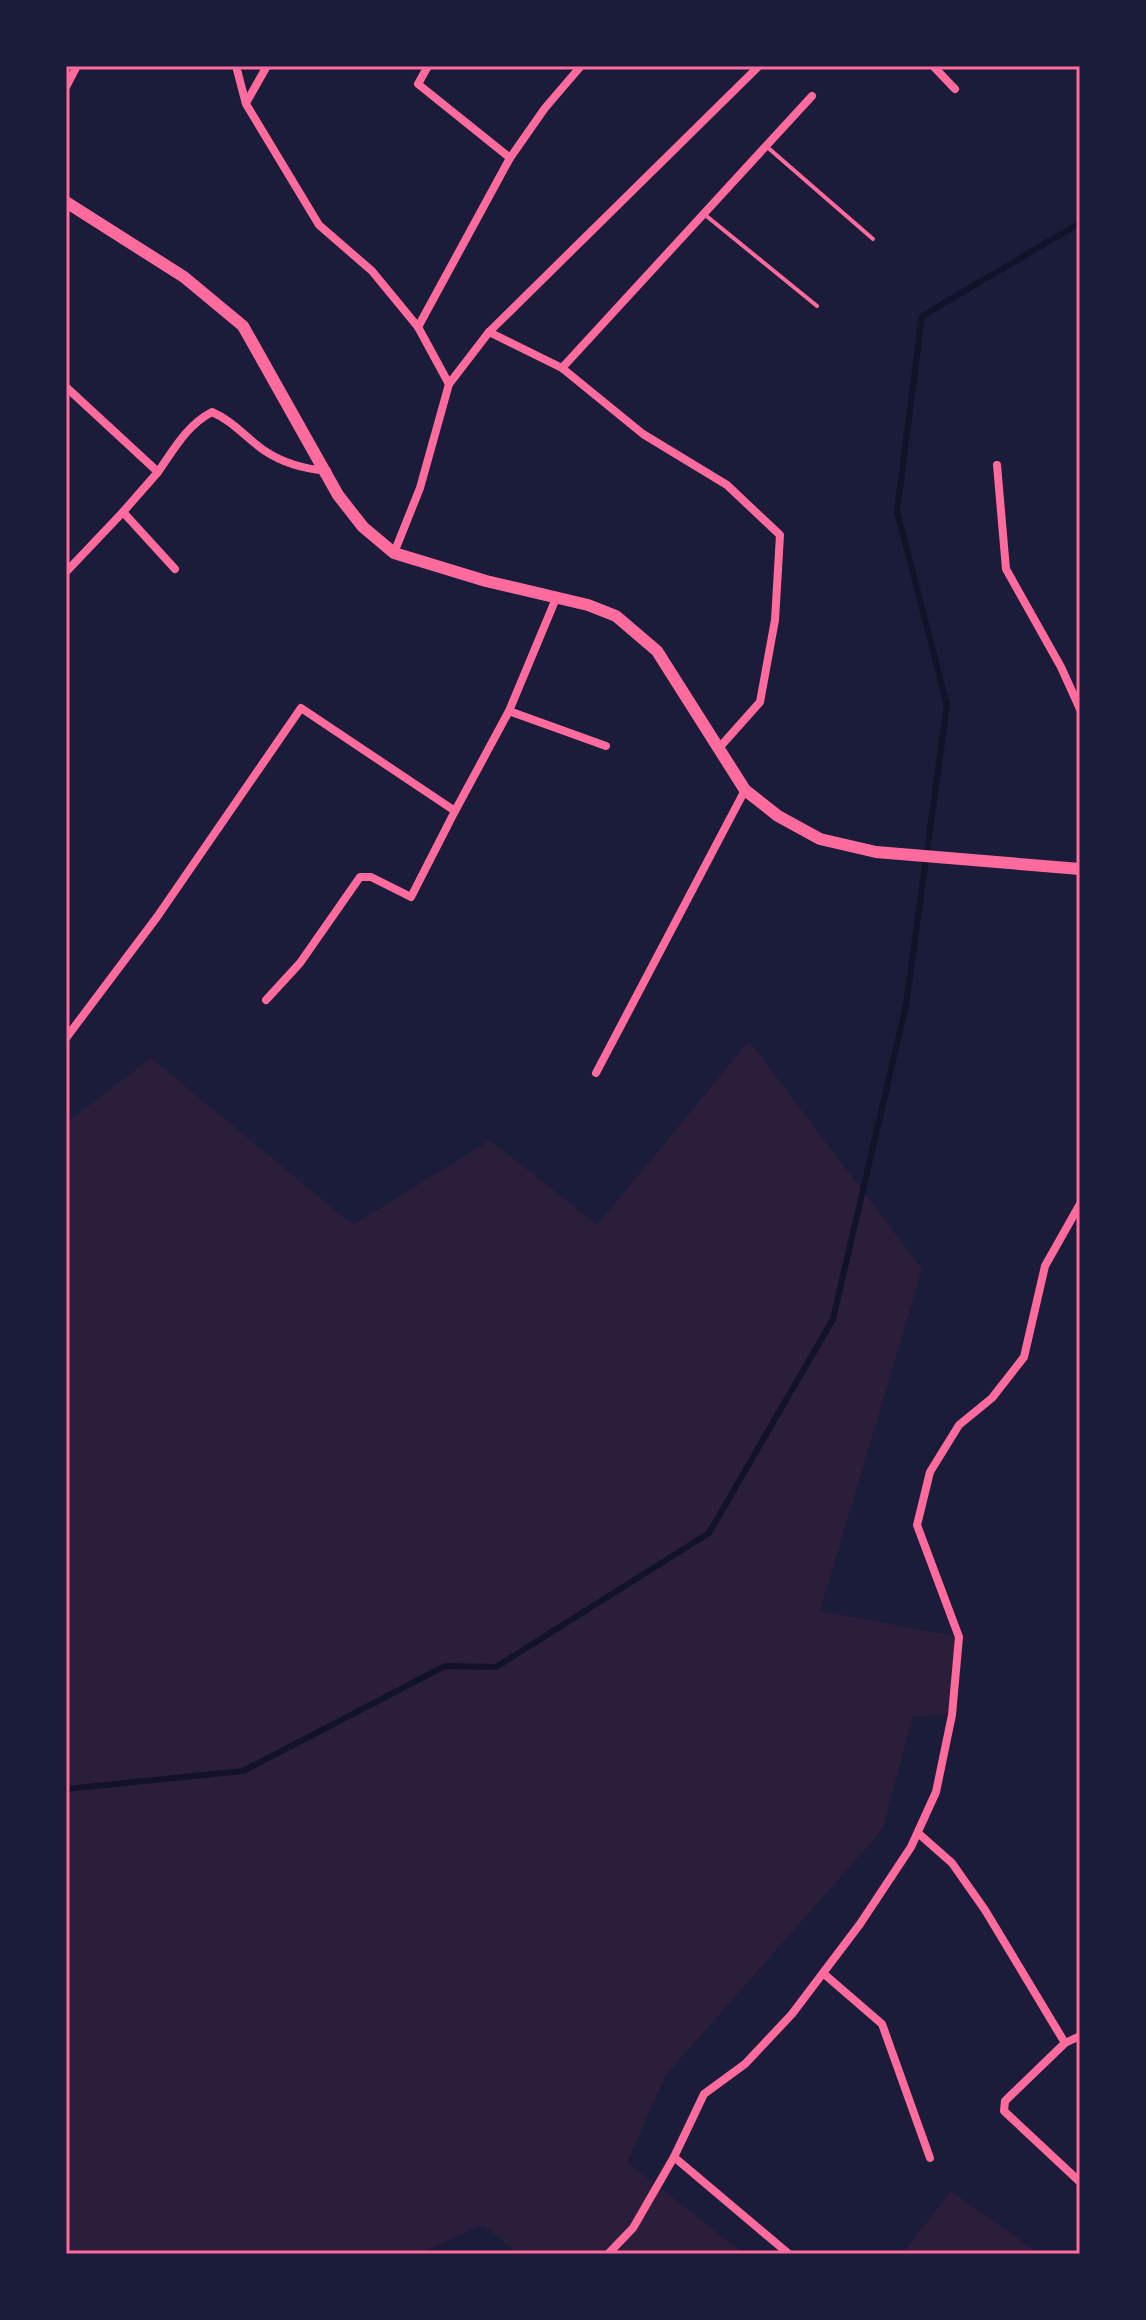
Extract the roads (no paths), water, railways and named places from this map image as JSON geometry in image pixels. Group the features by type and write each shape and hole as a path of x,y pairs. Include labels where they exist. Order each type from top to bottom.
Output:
{"main road":[{"path":"66,202 184,277 243,326 338,495 363,527 394,553 486,581 557,596 616,616 657,651 745,790 778,816 820,839 876,852 1080,869"}],"street":[{"path":"66,87 77,66"},
{"path":"236,66 246,104 319,225 372,271 418,327 449,384"},
{"path":"246,104 267,66"},
{"path":"428,66 418,84 510,158"},
{"path":"418,327 510,158 545,108 581,66"},
{"path":"394,553 420,488 449,384 489,332 759,66"},
{"path":"933,66 955,89"},
{"path":"562,368 812,96"},
{"path":"489,332 562,368 643,434 727,485 780,535 775,620 760,702 719,748"},
{"path":"66,387 158,472"},
{"path":"66,572 158,472 198,419 212,412 242,430 265,451 301,468 327,471"},
{"path":"997,465 1006,569 1061,667 1080,709"},
{"path":"123,512 175,569"},
{"path":"266,1000 300,963 360,877 371,877 411,897 509,711 557,596"},
{"path":"66,1038 157,917 301,708 455,811"},
{"path":"509,711 606,746"},
{"path":"596,1073 745,790"},
{"path":"608,2254 633,2228 674,2157 704,2094 745,2064 792,2014 860,1924 918,1833 936,1792 952,1715 959,1637 917,1525 930,1472 959,1425 992,1398 1024,1357 1045,1266 1080,1204"},
{"path":"918,1833 961,1875 1065,2043"},
{"path":"823,1973 882,2024 930,2158"},
{"path":"1080,2036 1065,2043 1005,2101 1004,2111 1080,2182"},
{"path":"674,2157 789,2254"}],"lane":[{"path":"766,146 873,239"},
{"path":"703,212 817,306"}],"waterway":[{"path":"66,1789 243,1771 445,1666 496,1667 709,1533 833,1319 906,1005 947,705 897,511 922,316 1080,223"}]}
